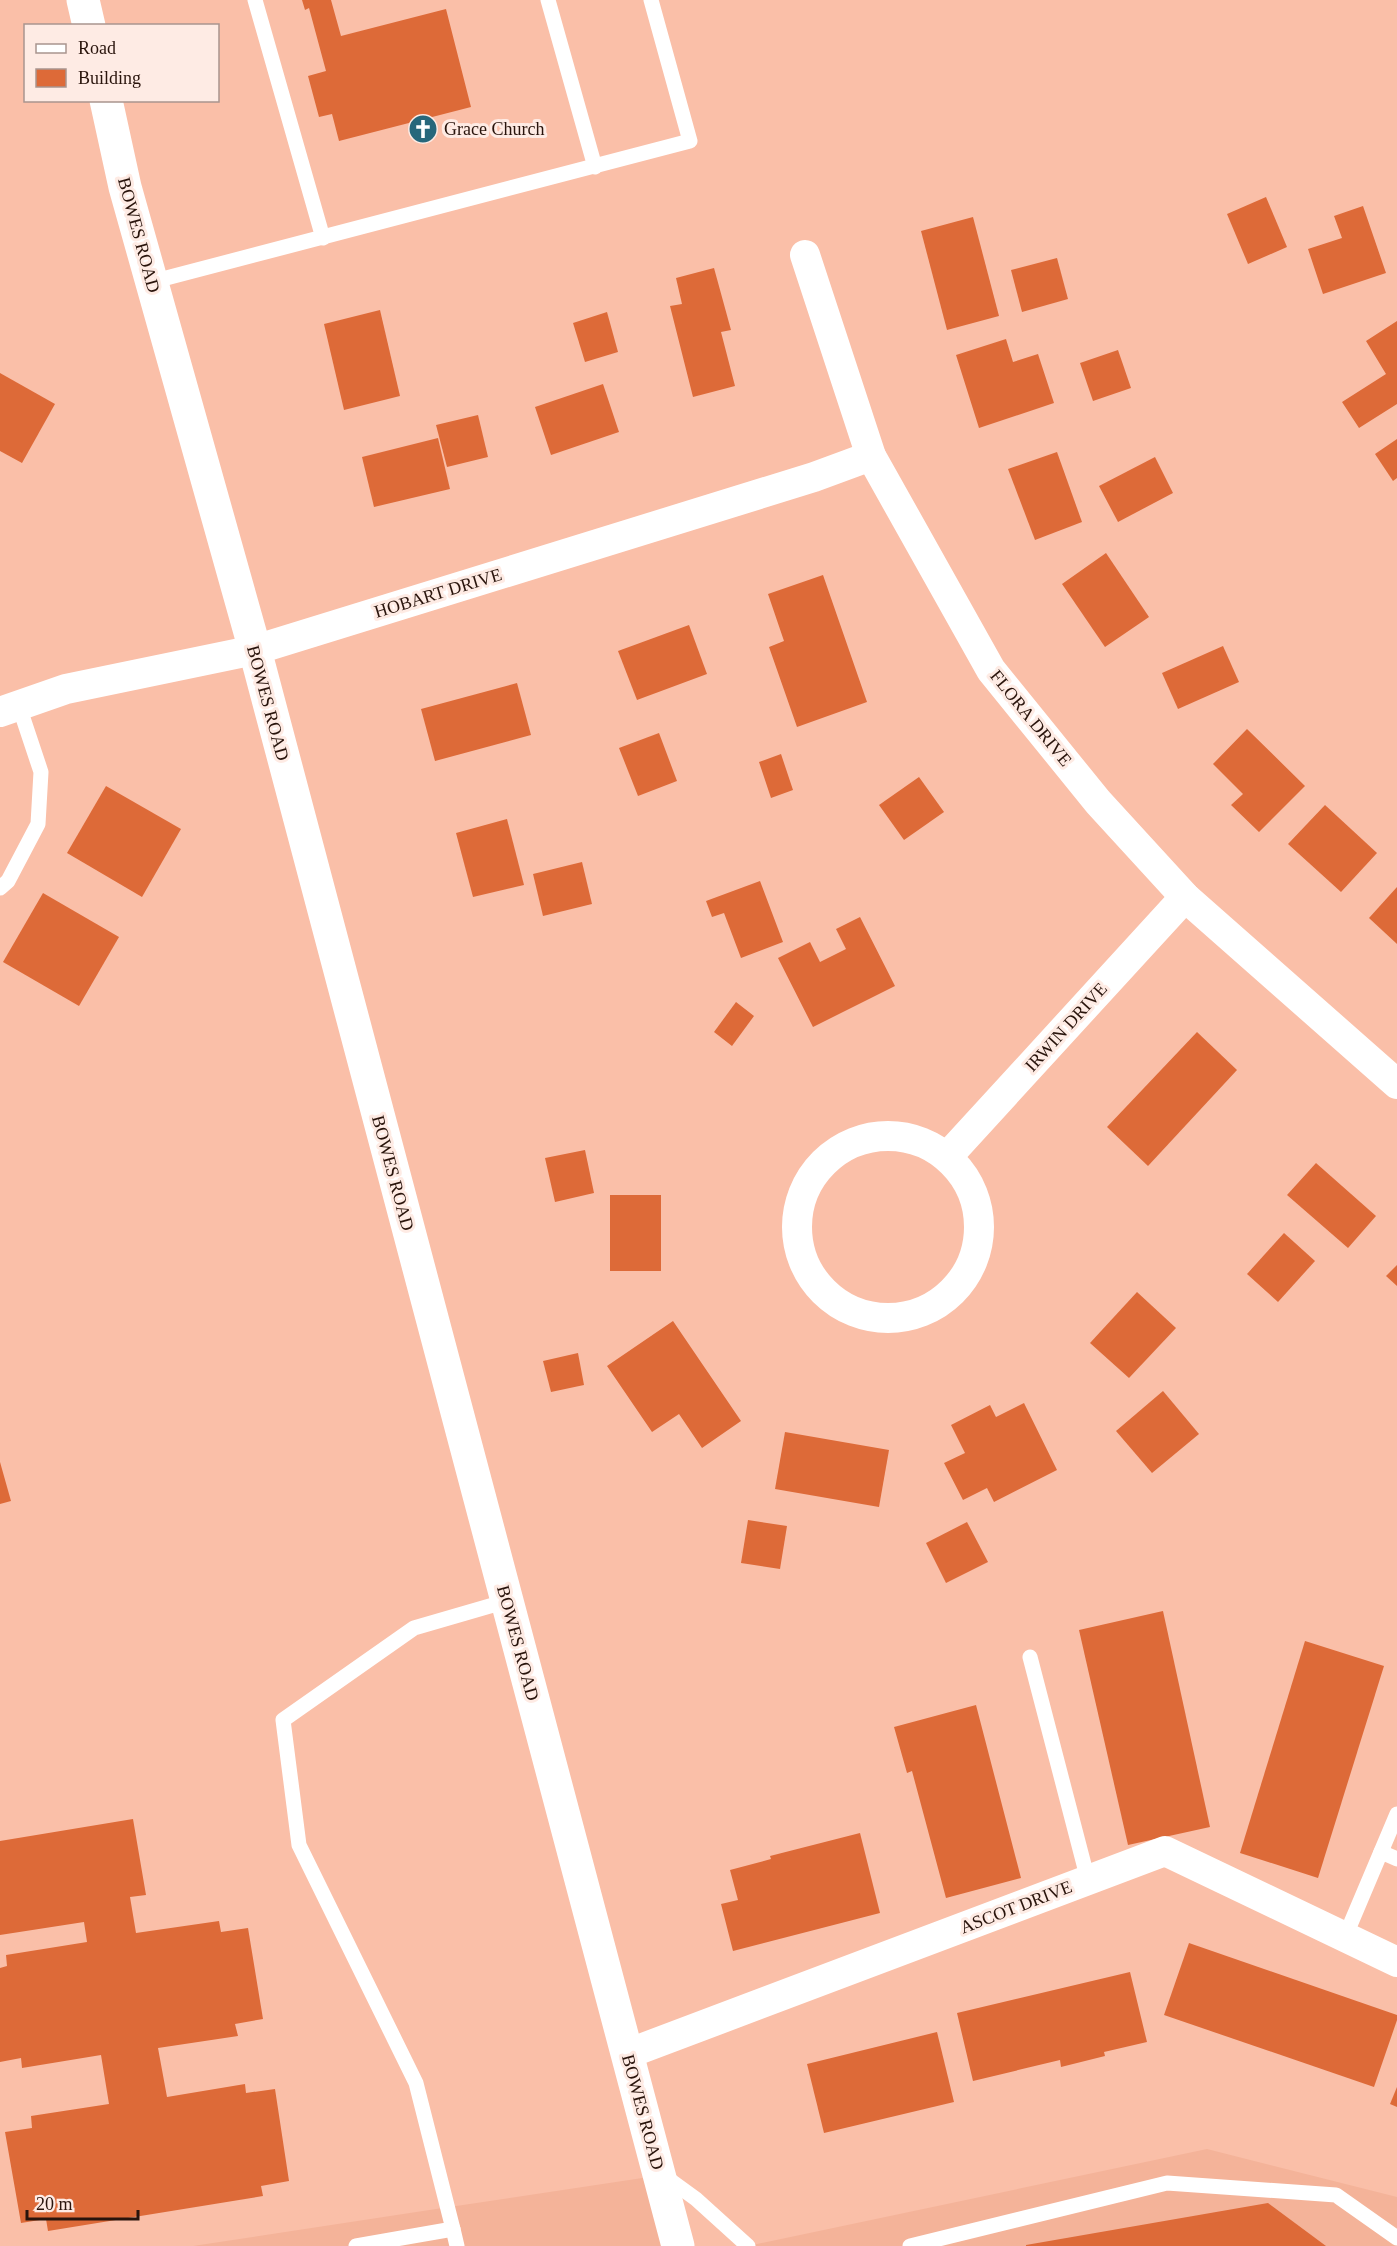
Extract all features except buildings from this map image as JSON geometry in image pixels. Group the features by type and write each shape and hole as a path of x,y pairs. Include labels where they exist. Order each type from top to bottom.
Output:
{"main road":[{"path":"84,0 89,24"},
{"name":"BOWES ROAD","path":"106,102 125,187 255,650 678,2246"}],"street":[{"name":"FLORA DRIVE","path":"805,255 871,456 991,670 1098,802 1185,897 1397,1084"},
{"name":"HOBART DRIVE","path":"9,709 66,689 255,650 802,481 871,456"},
{"name":"IRWIN DRIVE","path":"947,1157 1185,897"},
{"path":"887,1135 909,1138 930,1145 947,1157 963,1174 973,1193 978,1215 979,1237 974,1258 964,1278 950,1295 932,1307 911,1315 890,1318 867,1316 847,1308 829,1296 814,1280 804,1260 798,1239 797,1217 802,1195 812,1175 827,1159 845,1146 865,1138 887,1135"},
{"name":"ASCOT DRIVE","path":"627,2054 1165,1851 1397,1962"}],"lane":[{"path":"255,0 323,238"},
{"path":"548,0 595,167"},
{"path":"151,282 690,141 651,0"},
{"path":"0,888 8,881 38,824 41,772 9,709"},
{"path":"457,2246 416,2083 299,1845 283,1720 414,1628 507,1601"},
{"path":"1030,1657 1088,1880"},
{"path":"1345,1937 1397,1814"},
{"path":"1381,1852 1397,1859"},
{"path":"658,2171 696,2199 747,2246"},
{"path":"910,2246 1167,2183 1336,2195 1397,2238"},
{"path":"356,2246 453,2229"}],"shaded area":[{"path":"1207,2149 1397,2197 1397,2246 748,2246"},
{"path":"649,2177 669,2246 193,2246 436,2209"}],"place":[{"name":"Grace Church","path":"423,129"}]}
